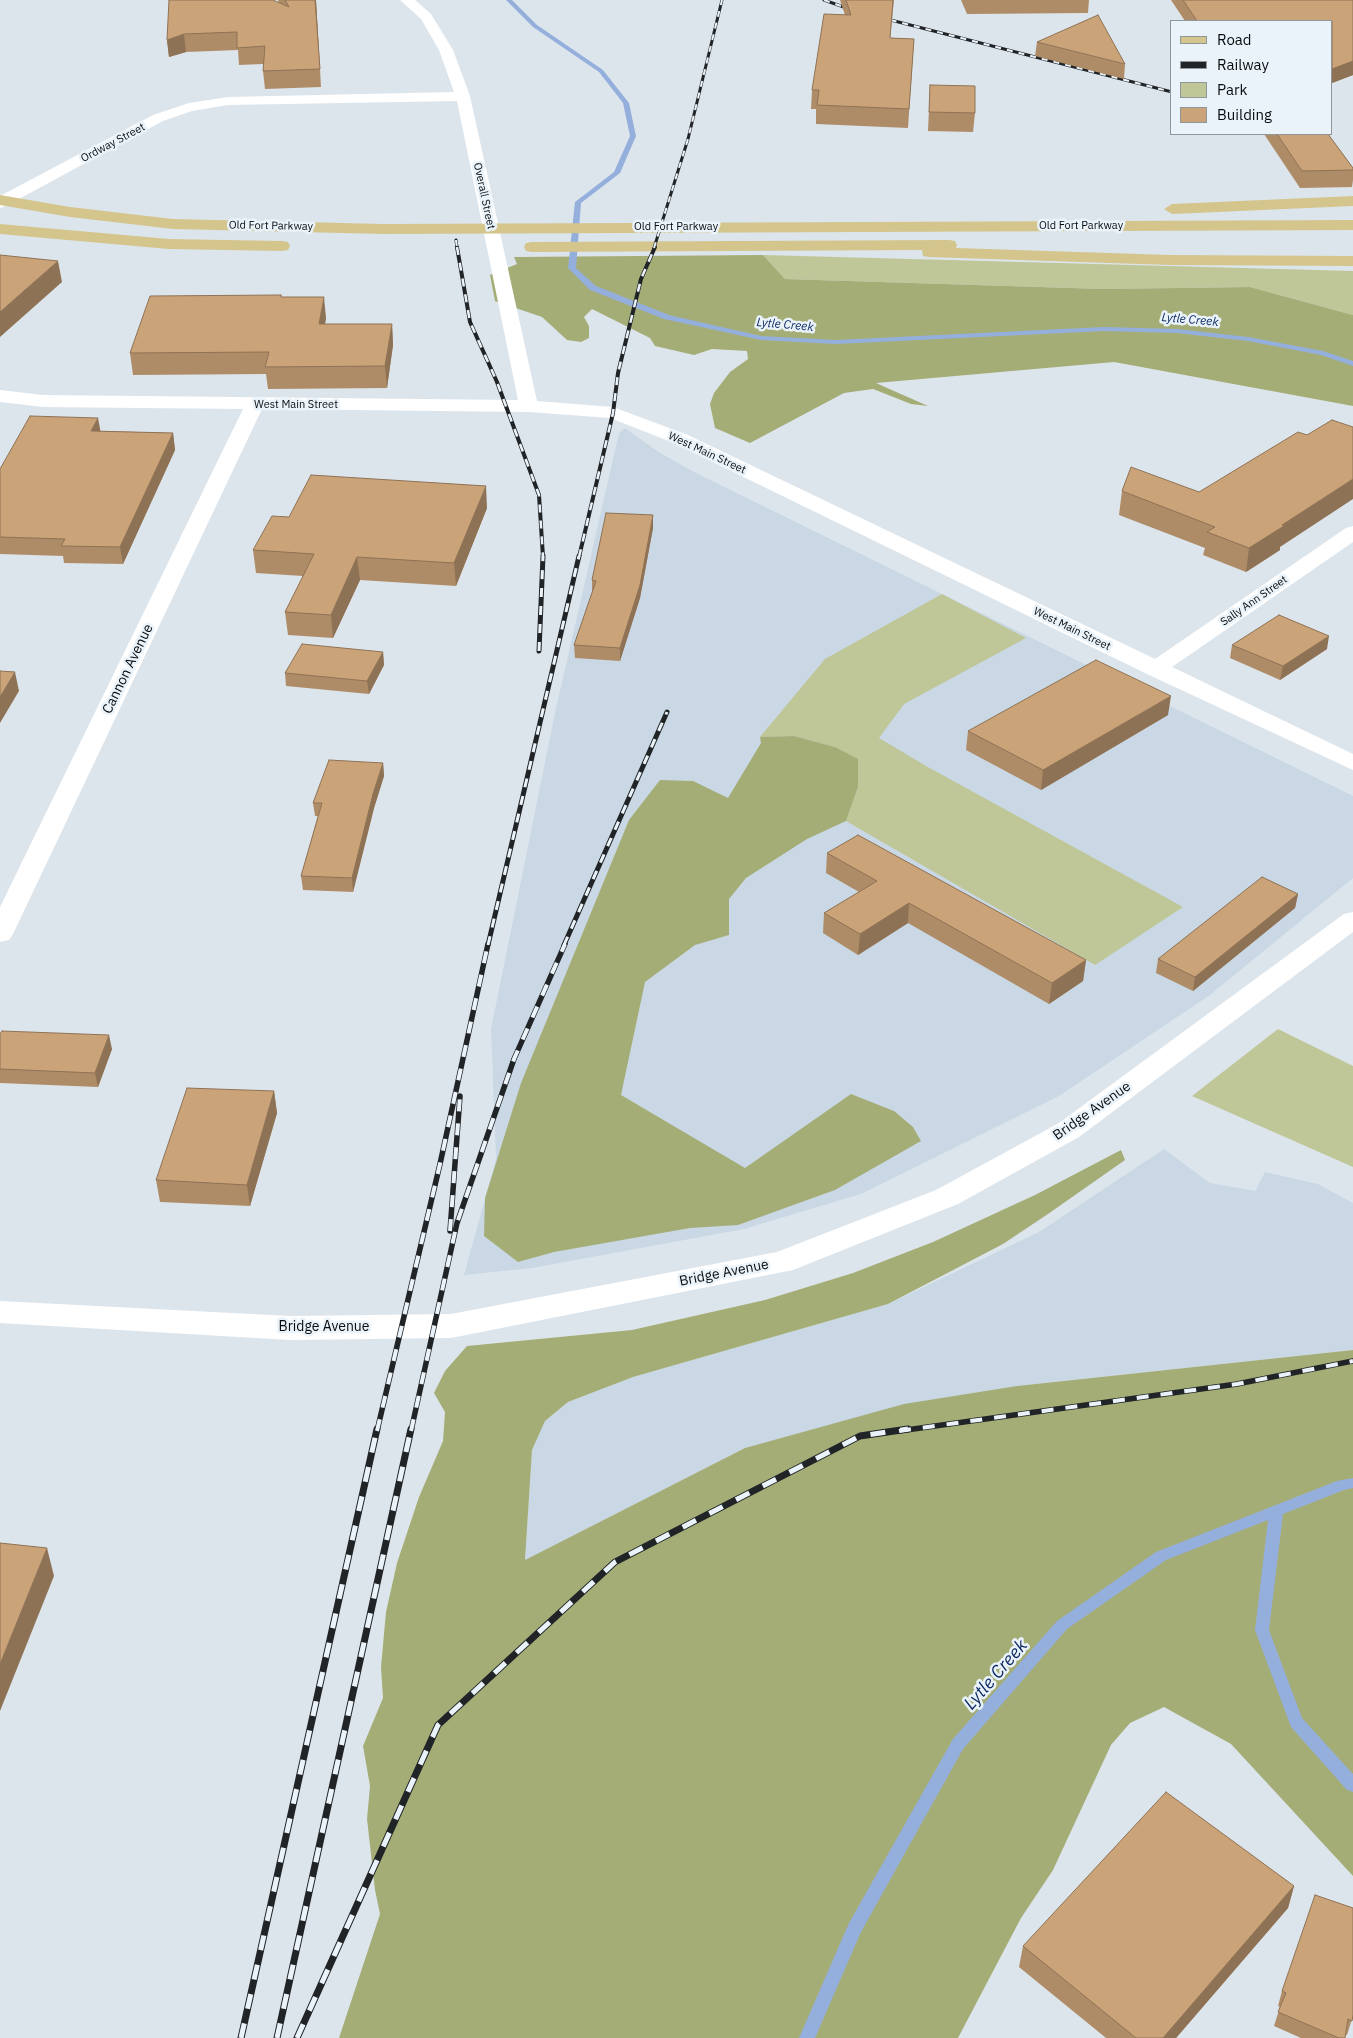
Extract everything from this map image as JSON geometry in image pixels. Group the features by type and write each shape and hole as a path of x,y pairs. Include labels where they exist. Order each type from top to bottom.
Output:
{"main road":[{"name":"Old Fort Parkway","path":"1,201 70,212 173,224 384,229 1353,225"},
{"path":"768,227 1061,215 1280,202 1353,202"},
{"name":"Old Fort Parkway","path":"0,229 50,235 169,244 296,246"},
{"path":"1185,242 1353,240"},
{"name":"Old Fort Parkway","path":"482,247 778,247 1145,243"},
{"path":"778,247 1170,260 1353,261"}],"street":[{"name":"Overall Street","path":"408,0 426,17 446,50 463,96 528,406"},
{"name":"Ordway Street","path":"1,201 158,118 189,107 228,101 463,96"},
{"name":"West Main Street","path":"0,396 43,400 528,406 613,413 681,440 1353,763"},
{"name":"Cannon Avenue","path":"0,934 255,404"},
{"name":"Sally Ann Street","path":"1155,669 1353,532"},
{"name":"Bridge Avenue","path":"0,1312 290,1328 451,1326 782,1262 947,1197 1069,1130 1353,920"}],"shaded area":[{"path":"625,428 657,451 694,472 1353,796 1353,878 1210,995 1059,1096 861,1194 744,1229 532,1268 464,1275 496,1159 491,1029 555,713 619,433"},
{"path":"1164,1149 1210,1183 1255,1191 1265,1172 1318,1184 1353,1203 1353,1350 1017,1386 815,1429 745,1448 525,1560 532,1450 545,1421 568,1402 633,1377 888,1304 1039,1232"}],"green space":[{"path":"763,255 1353,271 1353,315 1250,287 1103,289 785,279"},
{"path":"763,255 785,279 1103,289 1250,287 1353,315 1353,406 1114,362 876,383 928,406 911,404 873,389 844,393 750,443 715,428 710,404 714,393 730,372 748,359 747,351 712,349 694,355 655,346 650,338 592,309 584,317 589,326 589,338 581,342 567,340 542,317 495,301 490,275 517,264 514,257"},
{"path":"942,594 1026,638 904,704 879,738 926,766 1183,907 1095,965 846,821 858,787 835,747 794,736 760,737 825,659"},
{"path":"794,736 835,747 858,759 858,787 846,821 807,839 746,878 729,899 729,935 695,945 645,982 621,1095 745,1168 851,1094 894,1111 913,1127 921,1141 835,1190 738,1225 690,1228 554,1252 518,1262 484,1236 485,1198 521,1083 629,820 660,780 693,781 728,798 761,743 760,737"},
{"path":"1278,1029 1353,1066 1353,1167 1192,1096"},
{"path":"1121,1150 1125,1160 1003,1244 888,1304 633,1377 568,1402 545,1421 532,1450 525,1560 745,1448 904,1404 1017,1386 1353,1350 1353,1876 1231,1744 1164,1707 1130,1723 1111,1745 1053,1870 1021,1918 958,2038 339,2038 380,1914 375,1890 367,1819 370,1786 363,1746 383,1698 381,1667 386,1612 397,1563 419,1497 443,1441 445,1412 434,1393 445,1371 467,1346 632,1330 765,1300 853,1273 933,1242 1035,1195"}],"building":[{"path":"169,0 273,0 289,7 285,0 315,0 320,69 263,71 265,46 237,48 237,32 184,34 167,40"},
{"path":"846,0 893,0 890,38 914,39 909,109 817,105 819,90 812,90 824,14 851,15"},
{"path":"1183,0 1353,0 1353,61 1333,69 1333,20 1196,20"},
{"path":"1098,15 1125,64 1037,42"},
{"path":"930,85 975,86 975,113 929,112"},
{"path":"1278,135 1329,135 1353,168 1353,170 1302,171"},
{"path":"0,255 58,261 0,312"},
{"path":"281,295 281,297 324,297 319,324 392,324 385,366 265,367 269,352 130,353 150,296"},
{"path":"30,416 98,418 91,431 173,433 120,547 61,546 65,539 0,537 0,469"},
{"path":"1332,420 1353,427 1353,479 1249,548 1207,532 1215,527 1122,491 1131,467 1199,492 1298,432 1307,435"},
{"path":"311,475 486,486 454,563 357,557 331,615 285,612 314,554 253,550 272,516 289,517"},
{"path":"606,513 653,515 640,585 620,648 574,645 596,581 592,580"},
{"path":"1279,615 1329,636 1283,666 1232,645"},
{"path":"302,644 383,652 367,681 285,673"},
{"path":"1096,660 1171,696 1043,770 968,731"},
{"path":"0,671 15,672 0,697"},
{"path":"329,760 383,763 373,794 352,878 301,876 322,803 313,803"},
{"path":"858,835 1086,960 1052,983 909,903 860,934 824,913 877,881 827,853"},
{"path":"1262,877 1298,894 1195,977 1158,959"},
{"path":"2,1031 109,1035 95,1073 0,1069 0,1034"},
{"path":"187,1088 274,1091 247,1185 156,1180"},
{"path":"0,1543 47,1548 0,1664"},
{"path":"1166,1792 1294,1886 1163,2038 1136,2038 1023,1946"},
{"path":"1315,1895 1353,1908 1353,2015 1352,2021 1348,2019 1345,2038 1339,2038 1278,2012 1286,1993 1282,1991"}],"waterway":[{"name":"Lytle Creek","path":"509,0 535,26 601,71 626,103 633,136 617,173 578,202 572,268 593,288 667,317 761,338 836,342 1104,329 1177,331 1248,339 1323,353 1353,364"},
{"name":"Lytle Creek","path":"1276,1511 1342,1485 1353,1483"},
{"name":"Lytle Creek","path":"807,2038 855,1928 958,1744 1062,1625 1161,1556 1276,1511"},
{"path":"1276,1511 1262,1630 1296,1722 1353,1785"}],"railway":[{"path":"654,248 688,139 722,0"},
{"path":"824,0 855,11"},
{"path":"879,17 1170,91"},
{"path":"456,240 457,248"},
{"path":"457,247 470,322 497,382 539,495 543,557"},
{"path":"579,557 613,413 618,373 641,279 655,247"},
{"path":"488,945 579,556"},
{"path":"539,651 543,557"},
{"path":"564,945 667,712"},
{"path":"377,1431 440,1164 488,944"},
{"path":"411,1431 457,1223 514,1059 565,944"},
{"path":"450,1231 460,1096"},
{"path":"899,1431 1237,1384 1353,1361"},
{"path":"241,2038 377,1429"},
{"path":"277,2038 411,1429"},
{"path":"297,2038 438,1725 615,1562 860,1436 908,1429"}]}
